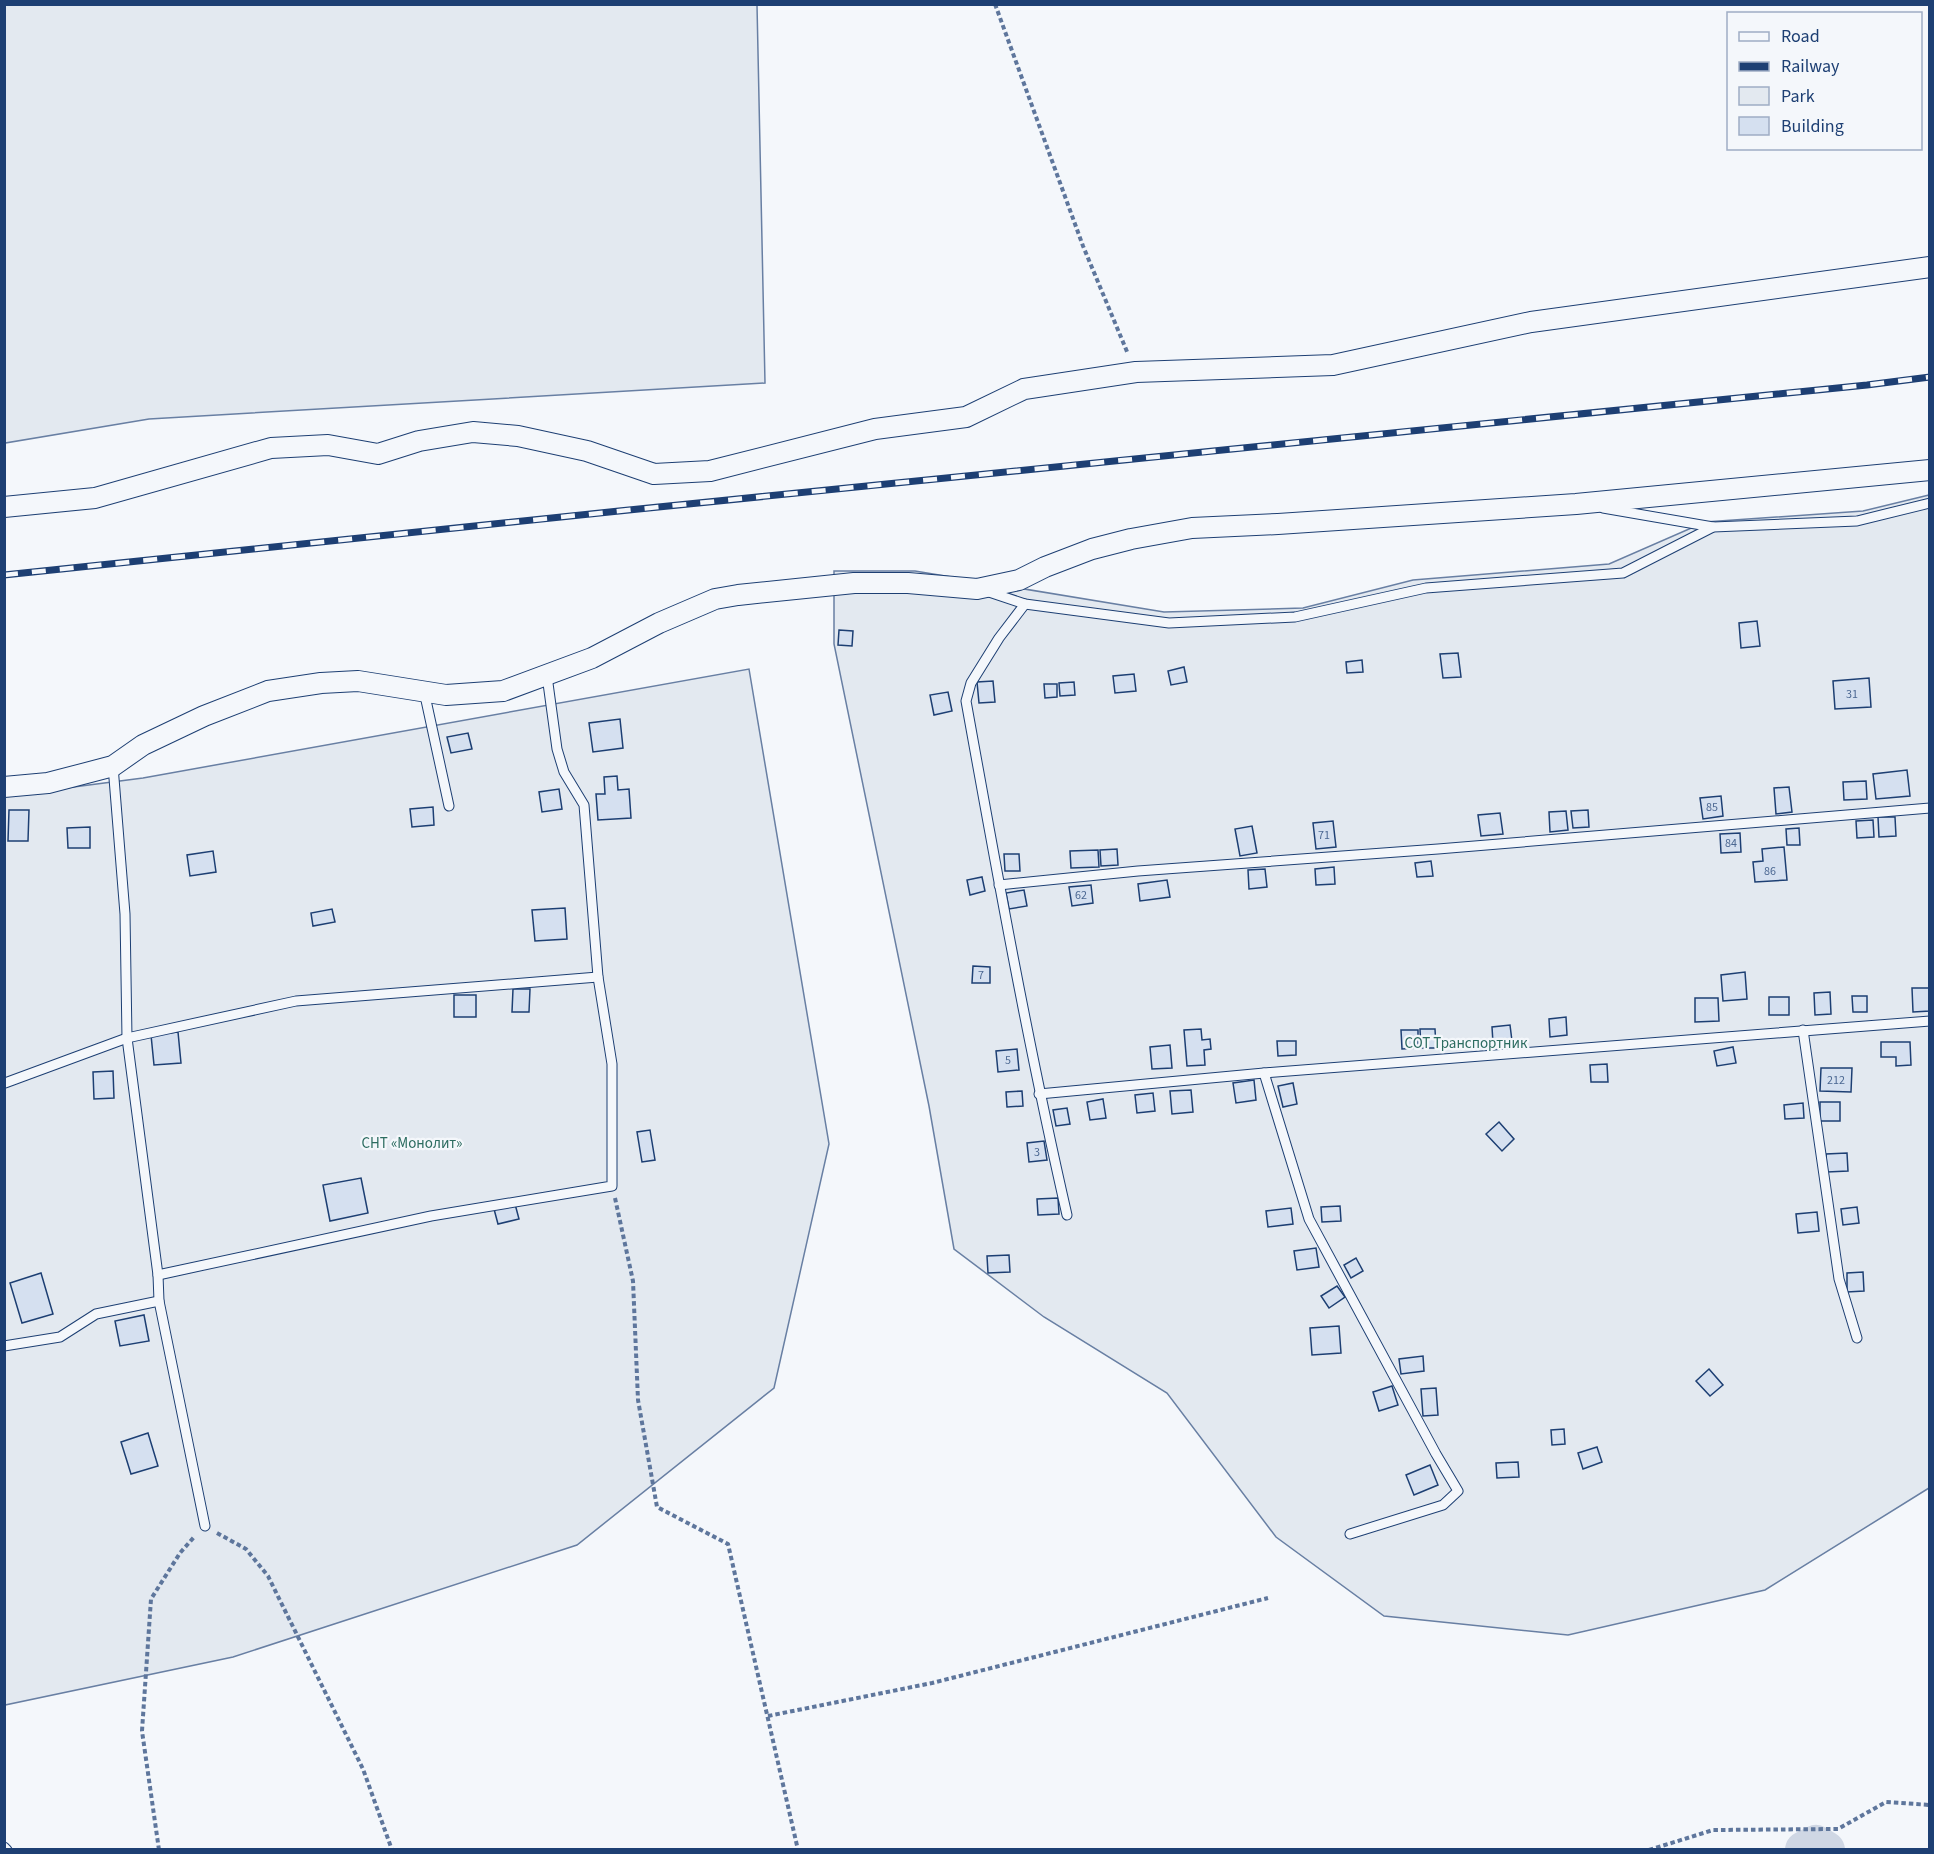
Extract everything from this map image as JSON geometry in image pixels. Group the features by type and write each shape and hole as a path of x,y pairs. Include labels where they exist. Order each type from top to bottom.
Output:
{"street":[{"path":"4,507 95,498 271,448 328,445 378,454 419,441 473,432 518,436 587,451 654,474 711,471 875,429 966,417 1024,389 1136,372 1333,364 1531,322 1929,267"},
{"path":"4,787 48,783 113,766 143,745 204,716 267,691 321,683 358,681 446,695 503,691 592,658 659,623 715,599 738,595 854,583 908,583 977,589 1018,580 1092,549 1131,538 1192,528 1290,524 1576,504 1929,470"}],"lane":[{"path":"1576,504 1713,527 1857,521 1929,503"},
{"path":"977,589 1025,604 1169,623 1295,617 1426,588 1623,573 1713,527"},
{"path":"1025,604 999,638 971,683 966,701 1039,1094 1067,1215"},
{"path":"158,1275 431,1216 612,1186 612,1064 598,977 584,805 564,772 557,749 547,675"},
{"path":"424,691 448,806"},
{"path":"113,766 125,914 127,1038 158,1275 159,1301 205,1526"},
{"path":"999,885 1138,871 1438,849 1929,808"},
{"path":"5,1083 127,1038 296,1001 598,977"},
{"path":"1039,1094 1264,1073 1929,1021"},
{"path":"1803,1030 1839,1279 1857,1338"},
{"path":"1264,1073 1309,1219 1458,1491 1443,1505 1350,1534"},
{"path":"4,1346 60,1336 96,1314 159,1301"}],"path":[{"path":"995,4 1083,246 1136,372"},
{"path":"612,1186 633,1281 638,1400 657,1507 728,1544 798,1850"},
{"path":"159,1850 142,1731 151,1599 180,1553 205,1526 246,1549 268,1576 363,1769 392,1850"},
{"path":"768,1716 932,1683 1268,1598"},
{"path":"1649,1850 1713,1830 1838,1828 1886,1802 1929,1805"}],"green space":[{"path":"5,4 757,5 765,383 149,419 5,443"},
{"name":"СОТ Транспортник","path":"1929,495 1929,1488 1765,1590 1568,1635 1384,1616 1276,1537 1167,1393 1044,1317 954,1249 929,1106 834,644 834,571 915,571 1164,612 1303,608 1413,580 1609,564 1705,522 1863,511"},
{"name":"СНТ «Монолит»","path":"749,669 829,1144 774,1388 577,1545 233,1657 5,1705 4,796 143,778"}],"building":[{"path":"1757,621 1760,646 1741,648 1739,623"},
{"path":"839,630 853,631 852,646 838,645"},
{"path":"1458,653 1461,677 1443,678 1440,654"},
{"path":"1362,660 1363,672 1347,673 1346,662"},
{"path":"1184,667 1187,682 1171,685 1168,671"},
{"path":"1134,674 1136,691 1115,693 1113,676"},
{"path":"1869,678 1871,707 1835,709 1833,681"},
{"path":"993,681 995,702 979,703 977,682"},
{"path":"1074,682 1075,695 1060,696 1059,683"},
{"path":"1044,684 1057,684 1057,697 1045,698"},
{"path":"948,692 952,711 934,715 930,695"},
{"path":"620,719 623,748 593,752 589,723"},
{"path":"468,733 472,749 451,753 447,737"},
{"path":"1907,770 1910,796 1876,799 1873,774"},
{"path":"617,776 618,790 629,789 631,818 598,820 596,794 605,794 604,777"},
{"path":"1866,781 1867,799 1844,800 1843,782"},
{"path":"1789,787 1792,812 1776,814 1774,788"},
{"path":"559,789 562,809 542,812 539,792"},
{"path":"1721,796 1723,816 1703,819 1700,798"},
{"path":"433,807 434,825 412,827 410,809"},
{"path":"9,810 29,810 28,841 8,841"},
{"path":"1588,810 1589,827 1573,828 1571,811"},
{"path":"1566,811 1568,830 1550,832 1549,812"},
{"path":"1500,813 1503,834 1481,836 1478,815"},
{"path":"1878,817 1895,817 1896,836 1879,837"},
{"path":"1873,820 1874,837 1857,838 1856,821"},
{"path":"1333,821 1336,847 1316,849 1313,823"},
{"path":"1252,826 1257,853 1240,856 1235,829"},
{"path":"90,827 90,848 68,848 67,828"},
{"path":"1799,828 1800,845 1787,845 1786,829"},
{"path":"1740,833 1741,852 1721,853 1720,834"},
{"path":"1784,847 1787,880 1755,882 1753,862 1763,861 1762,849"},
{"path":"1117,849 1118,865 1101,866 1100,850"},
{"path":"1098,850 1099,867 1071,868 1070,851"},
{"path":"213,851 216,872 190,876 187,855"},
{"path":"1004,854 1019,854 1020,871 1005,871"},
{"path":"1431,861 1433,876 1417,877 1415,863"},
{"path":"1334,867 1335,884 1316,885 1315,869"},
{"path":"1265,869 1267,887 1249,889 1248,870"},
{"path":"982,877 985,891 970,895 967,880"},
{"path":"1167,880 1170,897 1140,901 1138,884"},
{"path":"1091,885 1093,903 1072,906 1069,887"},
{"path":"1024,890 1027,906 1009,909 1006,893"},
{"path":"565,908 567,939 535,941 532,910"},
{"path":"332,909 335,922 313,926 311,913"},
{"path":"973,966 990,967 990,983 972,983"},
{"path":"1745,972 1747,999 1723,1001 1721,975"},
{"path":"1912,988 1930,988 1930,1011 1913,1012"},
{"path":"513,989 530,989 529,1012 512,1012"},
{"path":"1830,992 1831,1014 1815,1015 1814,993"},
{"path":"454,995 476,995 476,1017 454,1017"},
{"path":"1852,996 1867,996 1867,1012 1853,1012"},
{"path":"1769,997 1789,997 1789,1015 1769,1015"},
{"path":"1695,998 1718,998 1719,1021 1695,1022"},
{"path":"1566,1017 1567,1035 1550,1037 1549,1019"},
{"path":"1510,1025 1512,1041 1493,1043 1492,1027"},
{"path":"1201,1029 1202,1040 1210,1039 1211,1049 1204,1050 1205,1065 1187,1066 1184,1030"},
{"path":"1420,1029 1435,1029 1436,1048 1421,1048"},
{"path":"1401,1030 1418,1030 1418,1048 1402,1049"},
{"path":"178,1032 181,1063 154,1065 151,1035"},
{"path":"1277,1041 1296,1041 1296,1055 1278,1056"},
{"path":"1881,1042 1910,1042 1911,1065 1896,1066 1896,1057 1881,1057"},
{"path":"1170,1045 1172,1068 1152,1069 1150,1047"},
{"path":"1733,1047 1736,1063 1717,1066 1714,1051"},
{"path":"1017,1049 1019,1070 998,1072 996,1051"},
{"path":"1607,1064 1608,1082 1591,1082 1590,1065"},
{"path":"1821,1068 1852,1068 1851,1092 1820,1091"},
{"path":"113,1071 114,1098 94,1099 93,1072"},
{"path":"1254,1080 1256,1100 1236,1103 1233,1083"},
{"path":"1293,1083 1297,1104 1283,1107 1278,1086"},
{"path":"1191,1090 1193,1112 1172,1114 1170,1091"},
{"path":"1022,1091 1023,1106 1007,1107 1006,1092"},
{"path":"1153,1093 1155,1111 1137,1113 1135,1095"},
{"path":"1103,1099 1106,1118 1090,1120 1087,1102"},
{"path":"1820,1102 1840,1102 1840,1121 1820,1121"},
{"path":"1803,1103 1804,1118 1785,1119 1784,1105"},
{"path":"1067,1108 1070,1124 1056,1126 1053,1110"},
{"path":"1499,1122 1514,1139 1502,1151 1486,1134"},
{"path":"650,1130 655,1160 642,1162 637,1132"},
{"path":"1044,1141 1047,1160 1029,1162 1027,1143"},
{"path":"1847,1153 1848,1171 1827,1172 1826,1154"},
{"path":"361,1178 368,1213 330,1221 323,1185"},
{"path":"1058,1198 1059,1214 1038,1215 1037,1199"},
{"path":"515,1204 519,1219 498,1224 494,1209"},
{"path":"1340,1206 1341,1221 1322,1222 1321,1207"},
{"path":"1857,1207 1859,1223 1843,1225 1841,1209"},
{"path":"1291,1208 1293,1224 1268,1227 1266,1211"},
{"path":"1817,1212 1819,1231 1798,1233 1796,1214"},
{"path":"1316,1248 1319,1267 1297,1270 1294,1251"},
{"path":"1009,1255 1010,1272 988,1273 987,1256"},
{"path":"1356,1258 1363,1271 1351,1278 1344,1265"},
{"path":"1863,1272 1864,1291 1847,1292 1847,1273"},
{"path":"41,1273 53,1314 22,1323 10,1283"},
{"path":"1337,1286 1345,1297 1329,1308 1321,1296"},
{"path":"144,1315 149,1341 120,1346 115,1321"},
{"path":"1339,1326 1341,1353 1312,1355 1310,1328"},
{"path":"1423,1356 1424,1371 1401,1374 1399,1359"},
{"path":"1709,1369 1723,1385 1710,1396 1696,1381"},
{"path":"1392,1386 1398,1405 1379,1411 1373,1392"},
{"path":"1436,1388 1438,1415 1423,1416 1421,1389"},
{"path":"1564,1429 1565,1444 1552,1445 1551,1430"},
{"path":"148,1433 158,1466 131,1474 121,1442"},
{"path":"1597,1447 1602,1462 1583,1469 1578,1453"},
{"path":"1518,1462 1519,1477 1497,1478 1496,1463"},
{"path":"1430,1465 1438,1485 1414,1495 1406,1475"}],"waterway":[{"path":"1804,1850 1816,1844 1826,1850"}],"railway":[{"path":"4,575 1930,377"}]}
